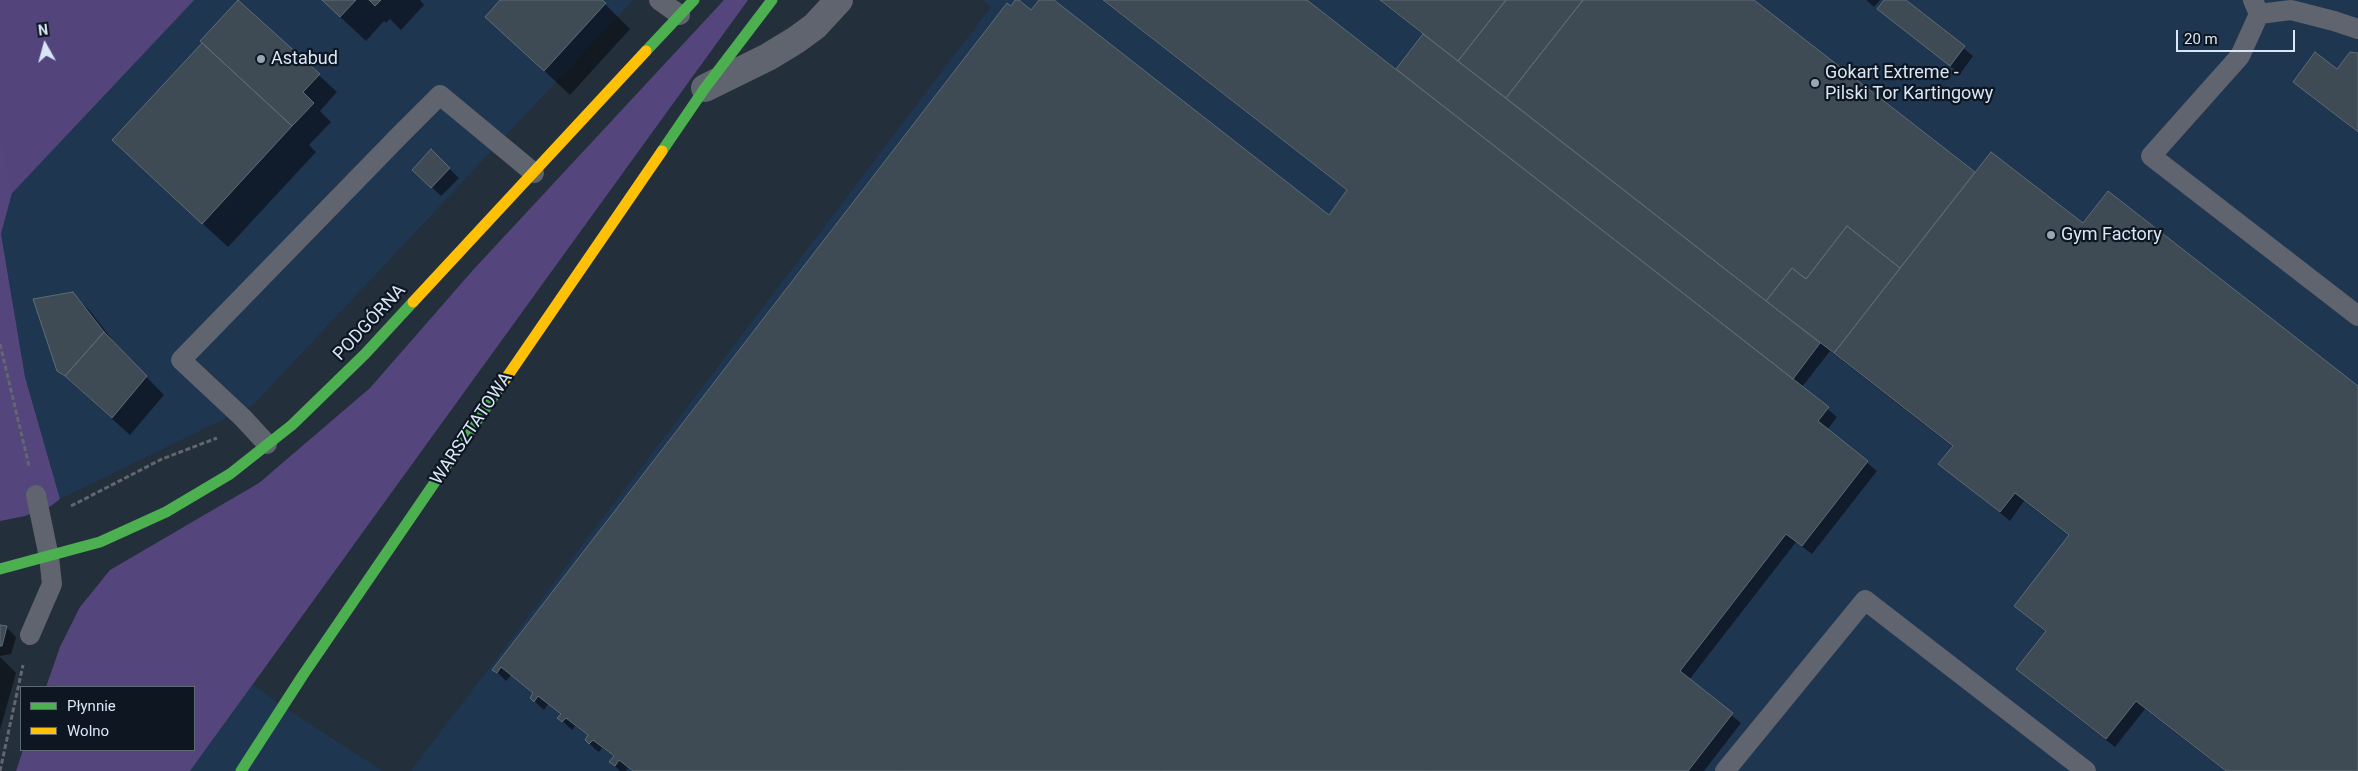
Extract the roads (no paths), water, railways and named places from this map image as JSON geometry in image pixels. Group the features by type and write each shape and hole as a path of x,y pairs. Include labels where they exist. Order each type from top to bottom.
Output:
{"street":[{"name":"PODGÓRNA","path":"0,569 100,542 166,512 230,474 292,425 366,354 694,0"},
{"name":"WARSZTATOWA","path":"241,771 303,676 705,88 772,0"},
{"name":"WARSZTATOWA","path":"705,88 768,57 796,40 815,26 839,0"}],"lane":[{"path":"659,0 680,16"},
{"path":"2358,30 2334,20 2291,10 2256,7 2240,56 2152,156 2358,316"},
{"path":"267,444 243,418 181,360 400,135 440,95 534,173"},
{"path":"30,635 52,584 49,557 36,496"},
{"path":"1724,771 1865,600 2086,771"}],"place":[{"name":"Astabud","path":"261,59"},
{"name":"Gokart Extreme - Pilski Tor Kartingowy","path":"1815,83"},
{"name":"Gym Factory","path":"2051,235"}]}
